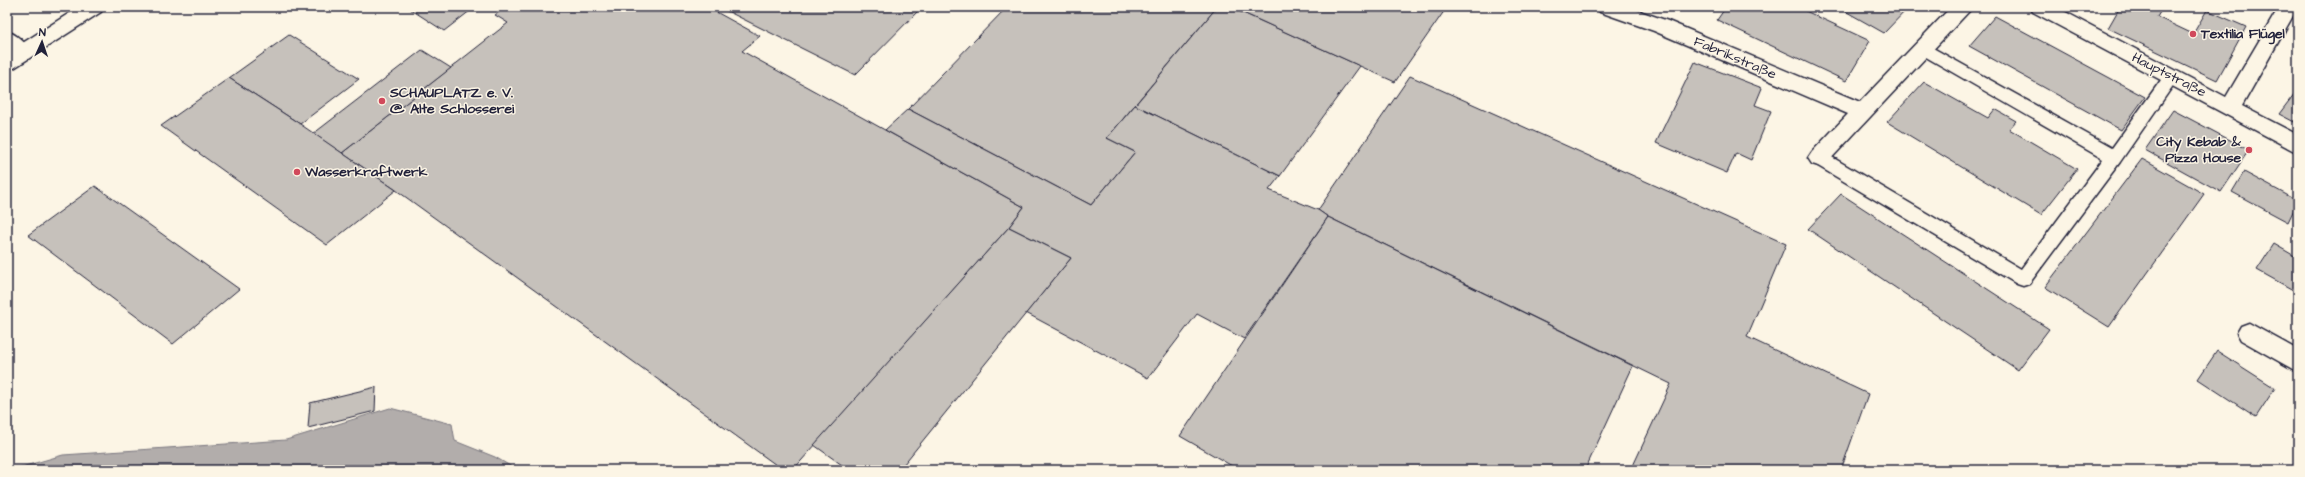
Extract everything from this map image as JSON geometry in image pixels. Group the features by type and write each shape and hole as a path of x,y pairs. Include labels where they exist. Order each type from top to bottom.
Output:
{"street":[{"path":"7,63 94,7"},
{"name":"Fabrikstraße","path":"1607,7 1661,26 1862,111"},
{"path":"1819,158 1862,111 1924,50 1963,7"},
{"name":"Hauptstraße","path":"2040,7 2231,107 2298,145"},
{"path":"2231,107 2289,7"},
{"path":"2249,333 2298,362"}],"lane":[{"path":"7,37 24,52"},
{"path":"1924,50 2114,157"},
{"path":"1819,158 2023,279 2114,157 2171,76"}],"shaded area":[{"path":"390,408 452,424 455,441 495,457 517,470 11,470 63,455 286,440"}],"building":[{"path":"407,7 475,7 444,31"},
{"path":"506,7 707,7 760,36 742,51 1024,207 1009,227 793,470 783,470 396,190 342,153 508,23 495,15"},
{"path":"719,7 922,7 855,75"},
{"path":"1007,7 1217,7 1107,138 1135,152 1091,205 908,109"},
{"path":"1217,7 1230,7 1360,66 1280,176 1135,105"},
{"path":"1230,7 1447,7 1395,82"},
{"path":"1726,7 1797,7 1870,41 1846,81 1717,20"},
{"path":"1838,7 1909,7 1884,33"},
{"path":"2120,7 2163,7 2157,17 2193,34 2207,10 2246,27 2217,80 2108,28"},
{"path":"1995,16 2145,97 2121,130 1969,46"},
{"path":"289,35 359,79 300,124 229,78"},
{"name":"SCHAUPLATZ e. V. @ Alte Schlosserei","path":"422,50 451,68 342,153 313,134"},
{"path":"1695,62 1762,88 1755,105 1771,111 1751,160 1736,153 1727,173 1656,143"},
{"path":"1410,76 1786,244 1747,337 1868,394 1841,470 1631,470 1671,384 1328,217 1318,210"},
{"name":"Wasserkraftwerk","path":"229,78 300,124 396,190 327,245 161,126"},
{"path":"1924,82 1988,118 1995,109 2016,121 2009,129 2077,169 2041,215 1887,122"},
{"path":"2298,89 2298,124 2279,114"},
{"path":"1135,105 1280,176 1269,190 1318,210 1328,217 1244,339 1197,314 1148,378 1026,313 1071,258 1009,227 1024,207 885,130 908,109 1091,205 1135,152 1107,138"},
{"path":"2173,110 2249,150 2221,192 2145,150"},
{"path":"2142,159 2204,194 2109,327 2045,287"},
{"path":"2244,172 2298,201 2288,222 2232,192"},
{"path":"95,186 239,289 173,344 28,235"},
{"path":"1841,194 2049,329 2018,370 1808,229"},
{"path":"1328,217 1633,366 1585,470 1239,470 1180,436"},
{"path":"1009,227 1071,258 899,470 849,470 814,445"},
{"path":"2274,244 2298,258 2298,282 2293,290 2257,270"},
{"path":"2217,351 2275,388 2256,417 2198,379"},
{"path":"376,387 375,411 308,428 310,403"}],"place":[{"name":"Textilia Flügel","path":"2193,34"},
{"name":"SCHAUPLATZ e. V. @ Alte Schlosserei","path":"382,101"},
{"name":"City Kebab & Pizza House","path":"2249,150"},
{"name":"Wasserkraftwerk","path":"297,172"}]}
